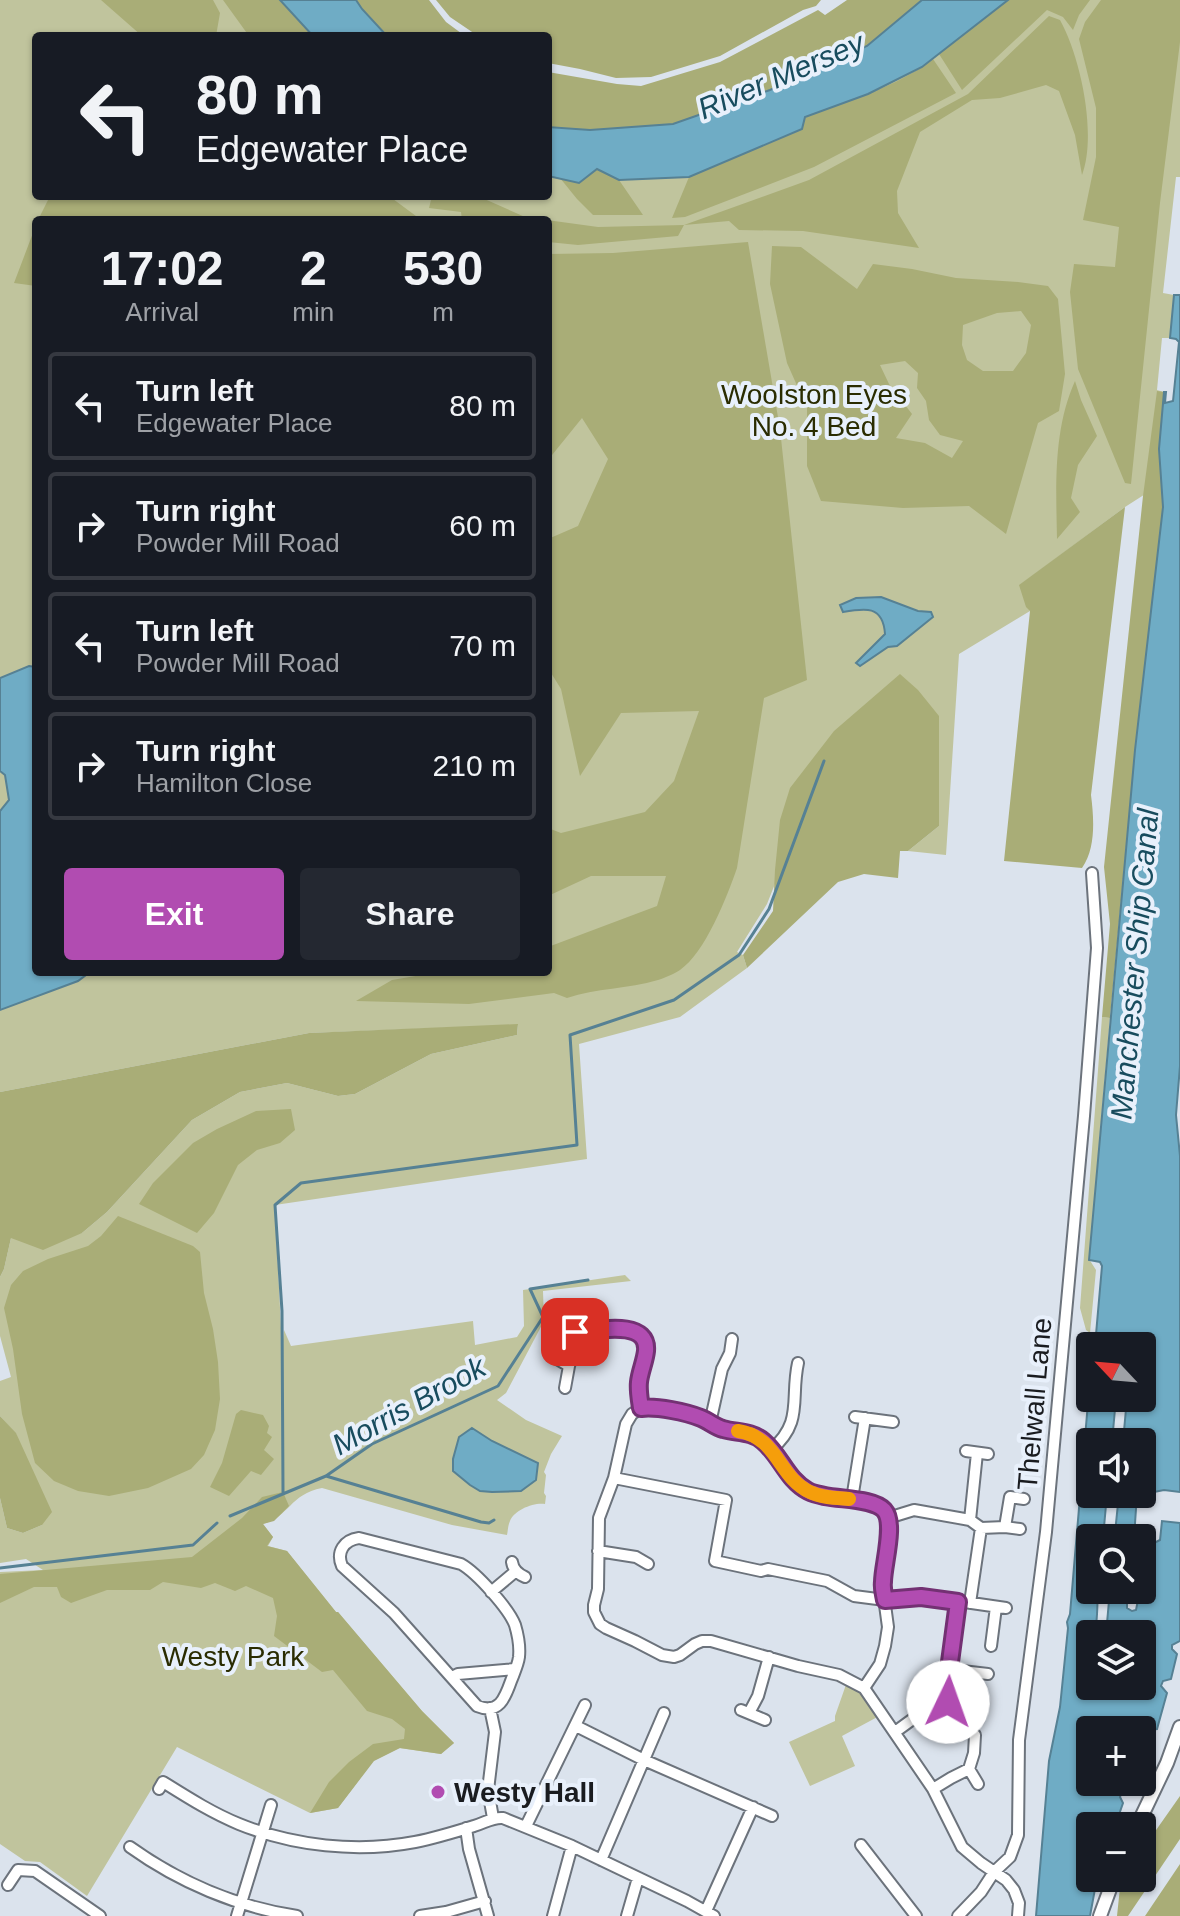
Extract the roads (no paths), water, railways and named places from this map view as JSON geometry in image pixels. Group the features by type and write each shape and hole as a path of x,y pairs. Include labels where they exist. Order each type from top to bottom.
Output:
{"main road":[{"path":"1144,1812 1180,1727"},
{"path":"1100,1916 1109,1892"}],"street":[{"name":"Thelwall Lane","path":"958,1916 1006,1862 1012,1853 1018,1827 1019,1740 1046,1532 1084,1116 1097,948 1092,873"},
{"path":"565,1388 575,1347 575,1332 633,1330 643,1337 647,1348 639,1381 641,1408"},
{"path":"710,1423 732,1339"},
{"path":"557,1359 569,1366"},
{"path":"771,1450 789,1430 794,1415 798,1363"},
{"path":"864,1688 880,1664 888,1627 882,1583 887,1553 888,1518 885,1510 875,1504 817,1495 803,1488 764,1441 745,1432 721,1429 699,1417 659,1409 641,1408 632,1414 626,1424 614,1478 599,1518 598,1589 594,1612 600,1624 668,1657 680,1655 702,1641 711,1641 839,1675 864,1688 933,1789 962,1847 1006,1880 1014,1890 1019,1903 1018,1916"},
{"path":"852,1499 860,1417 893,1422"},
{"path":"970,1520 977,1453"},
{"path":"614,1478 726,1500 715,1561 827,1581 854,1596 885,1600 921,1597 1001,1608 991,1646"},
{"path":"1005,1527 1010,1497 1024,1499"},
{"path":"888,1518 914,1510 970,1520 981,1528 1020,1529"},
{"path":"970,1603 981,1528"},
{"path":"352,1539 367,1539 461,1564 474,1573 514,1622 519,1648 515,1669 502,1703 490,1708 477,1706 394,1613 342,1566 339,1560 345,1543 352,1539"},
{"path":"598,1551 636,1557 648,1564"},
{"path":"491,1592 518,1570"},
{"path":"895,1732 917,1716 948,1702 954,1688 950,1662 958,1602"},
{"path":"765,1720 745,1712 758,1696 769,1657"},
{"path":"452,1677 515,1669"},
{"path":"952,1672 988,1674"},
{"path":"526,1826 585,1705"},
{"path":"490,1708 495,1732 488,1790 493,1818"},
{"path":"601,1860 664,1713"},
{"path":"576,1726 644,1760 772,1816"},
{"path":"933,1789 969,1769 975,1735"},
{"path":"969,1769 978,1784"},
{"path":"159,1789 163,1782 237,1824 310,1843 373,1846 422,1840 493,1818 510,1820 572,1846 710,1913 753,1807"},
{"path":"237,1916 271,1805"},
{"path":"466,1828 488,1916"},
{"path":"861,1845 916,1916"},
{"path":"553,1916 572,1846"},
{"path":"130,1847 184,1879 241,1903 297,1916"},
{"path":"8,1885 18,1870 35,1871 86,1912 100,1916"},
{"path":"627,1916 638,1878"},
{"path":"420,1916 485,1901"}],"water":[{"path":"280,0 356,0 383,32 309,32"},
{"path":"922,0 1008,0 922,67 868,94 805,117 802,129 689,177 619,180 597,169 579,183 552,177 552,127 590,130 673,124 770,90 867,46"},
{"name":"Manchester Ship Canal","path":"1174,295 1180,295 1180,1066 1176,1115 1180,1156 1180,1492 1156,1492 1156,1428 1124,1428 1126,1412 1156,1412 1156,1332 1096,1332 1102,1266 1100,1262 1089,1260 1135,750 1163,507 1159,449 1164,392 1165,403 1173,401 1179,342 1170,338"},
{"path":"881,597 918,611 931,612 933,617 897,646 888,647 860,666 856,663 885,634 884,625 877,613 865,610 843,612 840,605 856,598"},
{"path":"32,666 32,976 85,976 0,1010 0,811 9,800 5,775 0,771 0,678"},
{"path":"1087,1412 1115,1412 1113,1428 1086,1428"},
{"path":"472,1428 538,1463 536,1480 521,1491 480,1491 470,1485 453,1471 453,1459 459,1437"},
{"path":"1079,1508 1106,1508 1104,1524 1078,1524"},
{"path":"1118,1508 1136,1508 1135,1524 1116,1524"},
{"path":"1162,1521 1180,1523 1180,1641 1172,1645 1177,1654 1171,1679 1163,1681 1161,1686 1167,1693 1157,1729 1156,1716 1076,1716 1076,1796 1120,1796 1123,1803 1120,1812 1076,1812 1076,1892 1094,1892 1090,1916 1036,1916 1049,1761 1060,1707 1076,1544 1076,1604 1097,1604 1096,1620 1076,1620 1076,1700 1156,1700 1156,1620 1107,1620 1109,1604 1127,1604 1132,1611 1136,1610 1137,1604 1156,1604 1156,1542 1160,1540"}],"waterway":[{"path":"283,1492 282,1311 275,1205 301,1183 577,1145 570,1035 674,1000 739,955 769,909 824,761"},
{"name":"Morris Brook","path":"230,1516 326,1476 372,1444 498,1386 543,1317 530,1289 588,1280"},
{"path":"326,1476 481,1522 494,1520"},
{"name":"Morris Brook","path":"0,1568 193,1545 217,1523"}],"place":[{"name":"Westy Hall","path":"438,1792"}],"water label":[{"name":"River Mersey","path":"781,76"}],"park label":[{"name":"Woolston Eyes No. 4 Bed","path":"814,410"},
{"name":"Westy Park","path":"233,1656"}]}
